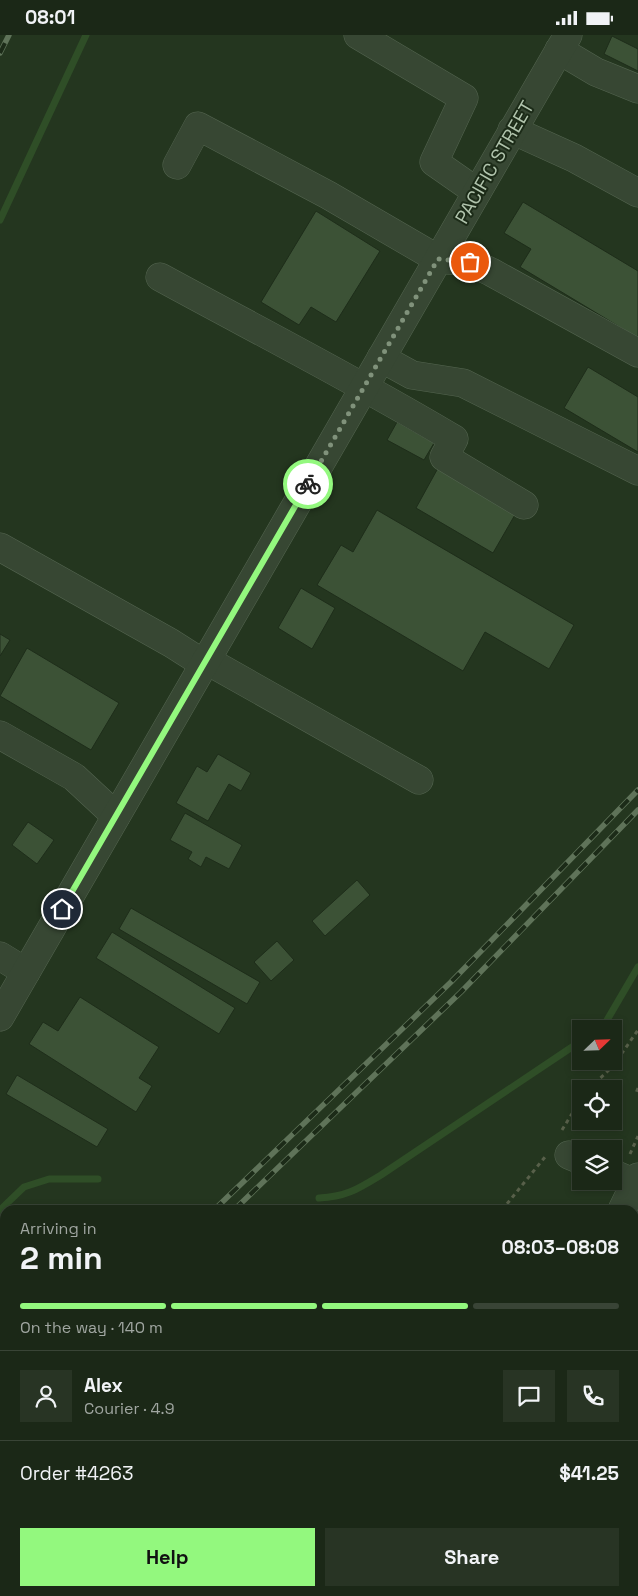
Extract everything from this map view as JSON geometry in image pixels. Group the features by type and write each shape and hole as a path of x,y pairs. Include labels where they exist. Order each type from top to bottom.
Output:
{"street":[{"path":"358,35 464,98 434,162 477,192"},
{"path":"563,42 596,72 638,89"},
{"name":"PACIFIC STREET","path":"0,1017 563,42"},
{"path":"177,165 198,126 328,195 438,259 470,262 638,353"},
{"path":"512,130 574,158 638,193"},
{"path":"160,277 334,372 364,386 454,439 444,457 524,505"},
{"path":"381,358 412,375 463,383 638,471"},
{"path":"0,547 419,780"},
{"path":"0,735 74,777 116,815"},
{"path":"0,956 26,972"},
{"path":"623,1205 628,1174"}],"path":[{"path":"598,1080 613,1066 638,1030"},
{"path":"638,1088 636,1093 638,1094"},
{"path":"628,1174 638,1136"}],"building":[{"path":"612,36 638,49 638,71 604,54"},
{"path":"523,202 638,271 638,338 520,267 531,249 504,233"},
{"path":"316,211 380,251 336,322 311,307 299,325 261,302"},
{"path":"588,367 638,397 638,452 564,408"},
{"path":"397,422 434,443 424,460 387,440"},
{"path":"438,468 516,513 493,553 416,508"},
{"path":"377,510 574,625 549,669 485,632 463,671 317,585 341,545 353,552"},
{"path":"301,588 335,608 312,649 278,628"},
{"path":"0,634 10,640 0,656"},
{"path":"27,648 119,703 91,750 0,696"},
{"path":"218,754 251,773 241,791 229,784 208,821 176,803 197,766 207,772"},
{"path":"185,813 242,845 229,869 206,857 201,867 188,859 192,852 170,840"},
{"path":"28,822 54,840 37,864 12,845"},
{"path":"357,880 370,895 325,936 312,921"},
{"path":"131,908 260,982 247,1004 119,929"},
{"path":"112,932 235,1008 219,1034 96,958"},
{"path":"277,941 294,960 271,981 254,962"},
{"path":"80,997 159,1047 139,1078 152,1086 136,1112 29,1044 43,1022 58,1031"},
{"path":"17,1075 108,1129 97,1147 6,1094"}],"waterway":[{"path":"0,220 86,35"},
{"path":"607,1020 638,967"},
{"path":"319,1198 344,1194 373,1180 572,1047"},
{"path":"5,1205 24,1187 49,1179 98,1179"}],"railway":[{"path":"0,53 9,35"},
{"path":"219,1205 451,982 638,790"},
{"path":"239,1205 461,992 638,810"}],"way so far":[{"path":"308,484 438,259 470,262"}],"route":[{"path":"62,909 308,484"}]}
